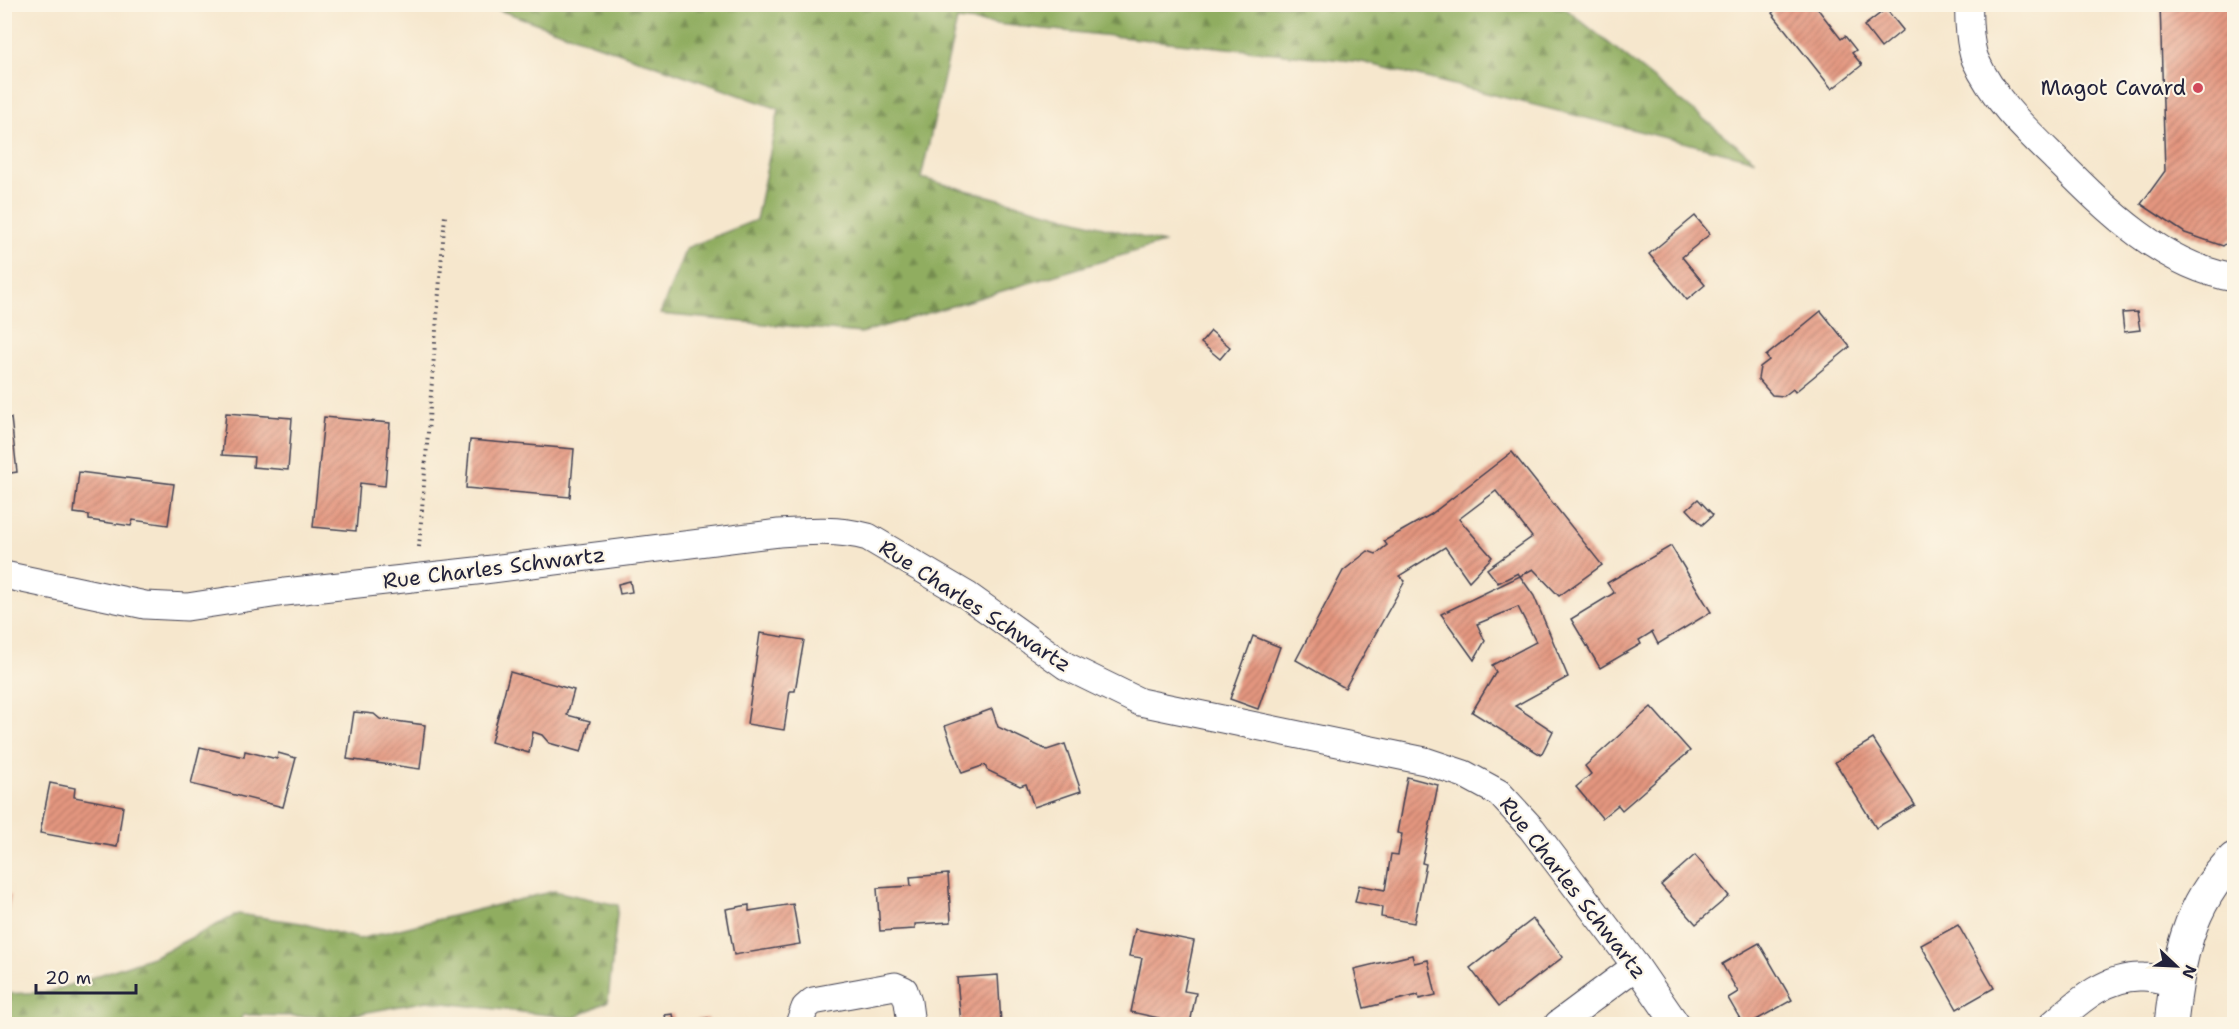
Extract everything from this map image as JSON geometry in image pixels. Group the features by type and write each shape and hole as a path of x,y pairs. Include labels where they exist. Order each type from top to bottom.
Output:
{"main road":[{"path":"2171,1024 2182,947 2196,913 2212,884 2235,859"}],"street":[{"path":"1969,4 1974,56 1986,80 2008,112 2108,211 2151,243 2189,265 2235,278"},
{"name":"Rue Charles Schwartz","path":"4,575 145,605 187,607 285,592 778,533 838,532 868,537 968,596 1066,666 1140,702 1425,761 1464,774 1499,793 1532,829 1636,966 1676,1024"},
{"path":"1558,1024 1636,966"},
{"path":"2053,1024 2080,1001 2109,982 2142,976 2176,982"},
{"path":"799,1024 805,1008 813,1001 895,986 904,990 908,1002 910,1024"}],"path":[{"path":"417,578 445,215"}],"green space":[{"path":"485,5 1561,5 1755,160 1362,62 957,20 921,178 1163,243 861,333 660,314 686,248 756,220 779,109"},
{"path":"554,891 618,905 608,1001 574,1018 427,1001 341,1017 243,1015 238,1024 5,1024 5,994 49,992 155,956 238,914 301,923 359,939"}],"building":[{"path":"1782,4 1814,4 1841,39 1845,36 1856,50 1852,53 1862,65 1832,89 1772,13"},
{"name":"Magot Cavard","path":"2160,4 2234,4 2234,237 2223,246 2185,233 2141,204 2165,171"},
{"path":"1886,9 1903,30 1881,48 1864,26"},
{"path":"1695,216 1710,234 1682,257 1705,285 1687,300 1649,254"},
{"path":"1821,311 1850,347 1795,392 1793,389 1784,396 1772,395 1758,379 1760,367 1769,360 1766,356"},
{"path":"2137,312 2140,330 2124,332 2122,313"},
{"path":"1211,331 1230,347 1220,359 1201,343"},
{"path":"226,413 292,418 288,470 253,467 254,457 222,455"},
{"path":"324,417 390,423 385,486 360,483 356,531 313,527"},
{"path":"11,418 17,472 4,474 4,419"},
{"path":"470,440 574,449 570,497 466,488"},
{"path":"1512,452 1602,565 1559,596 1533,569 1520,576 1518,573 1498,583 1487,569 1532,537 1496,491 1459,519 1492,557 1469,581 1445,547 1399,576 1405,581 1345,688 1296,660 1343,571 1368,551 1376,554 1387,545 1384,541 1430,515"},
{"path":"79,472 174,484 168,525 133,520 131,526 89,520 89,515 74,513"},
{"path":"1698,499 1713,515 1702,525 1687,509"},
{"path":"1671,546 1711,612 1658,644 1652,632 1639,640 1641,644 1600,668 1571,619 1614,593 1607,583"},
{"path":"1520,576 1534,596 1568,677 1515,706 1553,731 1541,755 1472,712 1496,672 1492,665 1536,642 1518,607 1477,624 1485,641 1474,660 1441,614"},
{"path":"630,581 632,592 620,594 618,584"},
{"path":"760,633 804,640 795,691 790,691 784,730 747,724"},
{"path":"1253,636 1280,647 1258,709 1230,699"},
{"path":"510,672 574,690 567,715 590,721 581,752 549,743 542,735 533,732 529,753 491,742"},
{"path":"1651,707 1690,751 1622,810 1618,805 1602,818 1576,787 1591,774 1585,766"},
{"path":"992,709 998,727 1047,750 1065,744 1081,791 1034,807 1026,784 1020,786 987,770 985,765 962,773 945,726"},
{"path":"354,712 374,714 380,719 425,725 420,769 347,759"},
{"path":"1873,739 1915,805 1876,828 1835,762"},
{"path":"200,747 244,757 245,751 277,759 278,753 296,758 283,807 191,784"},
{"path":"1407,777 1438,785 1422,863 1426,864 1414,923 1381,917 1382,907 1355,902 1359,885 1385,890 1391,854 1398,855 1402,834 1397,833"},
{"path":"50,783 75,788 74,797 123,806 117,847 40,833"},
{"path":"1695,855 1729,896 1696,924 1661,885"},
{"path":"948,874 951,922 915,924 915,929 880,931 877,888 911,886 910,877"},
{"path":"4,894 11,895 6,921 4,921"},
{"path":"793,904 800,944 734,955 726,909 749,905 749,911"},
{"path":"1533,919 1563,957 1499,1006 1470,968"},
{"path":"1958,925 1994,988 1957,1009 1921,945"},
{"path":"1135,929 1194,941 1184,991 1196,993 1190,1024 1158,1024 1159,1018 1131,1012 1142,958 1129,956"},
{"path":"1759,943 1792,1000 1749,1024 1743,1024 1728,998 1738,992 1722,964"},
{"path":"1412,955 1414,963 1428,960 1436,995 1419,999 1418,995 1364,1008 1354,969"},
{"path":"998,975 1001,1024 961,1024 957,978"},
{"path":"673,1014 675,1024 667,1024 665,1015"},
{"path":"708,1018 709,1024 675,1024 675,1023"}],"place":[{"name":"Magot Cavard","path":"2198,88"}]}
